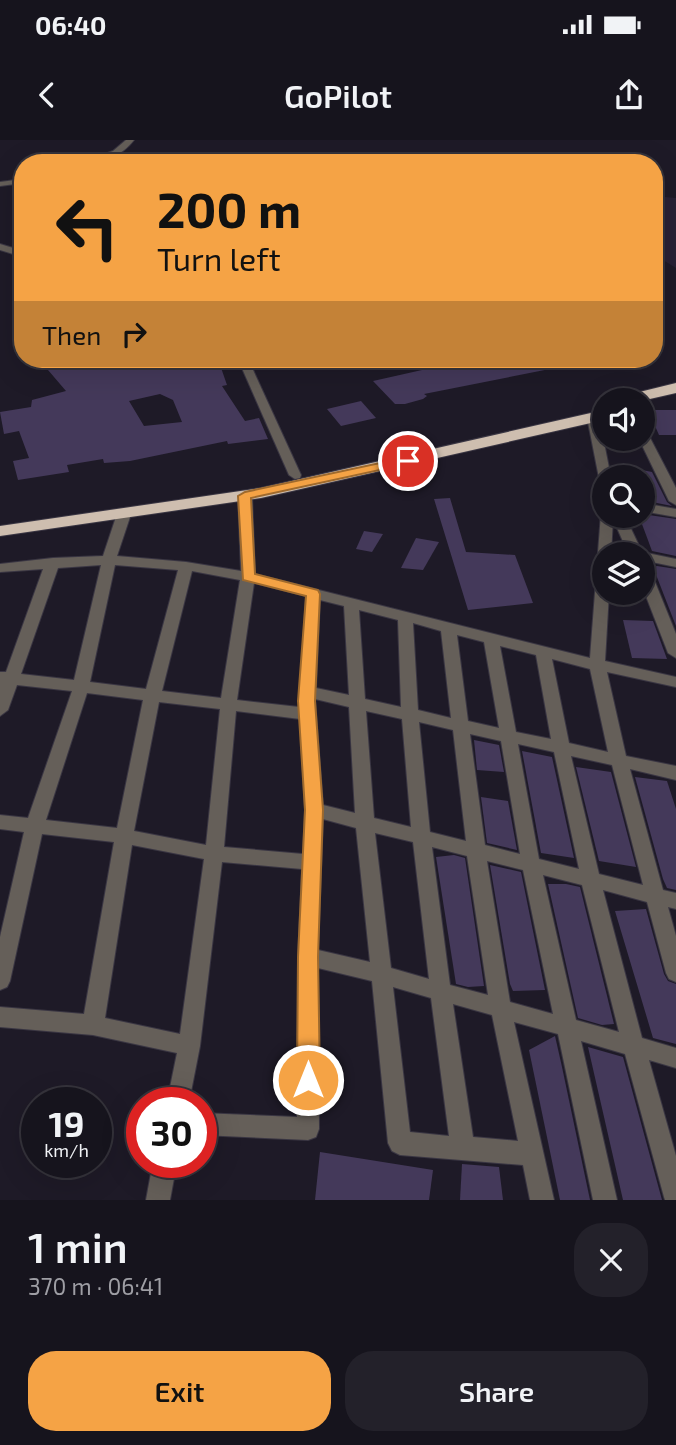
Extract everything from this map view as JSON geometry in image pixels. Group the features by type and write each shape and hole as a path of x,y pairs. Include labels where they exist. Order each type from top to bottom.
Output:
{"highway":[{"path":"655,393 676,388"},
{"path":"655,402 676,398"},
{"path":"0,519 241,486 592,414"},
{"path":"0,531 245,496 342,476 592,414"}],"street":[{"path":"113,154 126,147 130,140"},
{"path":"247,368 295,475"},
{"path":"650,451 676,501"},
{"path":"181,1087 189,1046 214,854 228,706 248,577 245,496"},
{"path":"655,509 676,513"},
{"path":"0,981 35,825 81,687 109,560 124,514"},
{"path":"655,559 676,563"},
{"path":"0,568 53,562 109,560 186,566 248,577 543,652 676,682"},
{"path":"0,710 6,678 53,562"},
{"path":"93,1025 124,836 152,697 186,566"},
{"path":"655,592 670,620 676,653"},
{"path":"217,1125 308,1129 308,957 314,810 307,692 313,594"},
{"path":"351,603 365,823 384,975 400,1143 532,1154"},
{"path":"601,605 597,665 619,761 676,973"},
{"path":"405,617 408,715 440,991 463,1150"},
{"path":"448,627 475,850 501,1009 542,1200"},
{"path":"491,638 531,864 606,1200"},
{"path":"543,652 559,748 633,1045 676,1197"},
{"path":"6,678 307,714"},
{"path":"307,692 675,775"},
{"path":"314,810 676,901"},
{"path":"0,822 124,836 214,854 312,862"},
{"path":"308,957 384,975 676,1058"},
{"path":"0,1017 93,1025 189,1046"},
{"path":"157,1200 162,1178"}],"shaded area":[{"path":"663,197 676,198 676,268 663,260"}],"building":[{"path":"46,368 221,368 227,385 222,386 245,421 259,418 268,439 228,444 227,441 130,461 104,463 103,459 67,465 69,472 18,480 13,461 29,458 19,431 4,434 0,412 31,407 32,400 66,391","holes":["160,394 173,400 182,422 144,426 129,401"]},
{"path":"431,368 555,368 424,394 427,396 423,399 405,404 395,404 373,381"},
{"path":"361,401 376,418 341,426 327,409"},
{"path":"655,410 676,410 676,435 659,435 655,426"},
{"path":"655,478 667,502 672,506 655,503"},
{"path":"450,498 466,552 515,555 533,603 468,610 434,499"},
{"path":"655,516 676,519 676,556 655,552 655,542 649,542 643,528 655,528"},
{"path":"364,531 383,534 372,552 356,549"},
{"path":"416,538 439,542 423,570 401,568"},
{"path":"655,566 676,569 676,626 655,572"},
{"path":"623,620 653,621 667,659 632,658"},
{"path":"474,740 499,745 504,772 477,770"},
{"path":"522,751 552,757 574,858 541,853"},
{"path":"576,767 611,772 636,867 599,861"},
{"path":"635,777 667,781 676,809 676,890 667,888 663,879"},
{"path":"481,797 508,801 517,850 487,843"},
{"path":"454,855 465,858 484,986 468,987 456,984 436,857"},
{"path":"490,865 521,872 545,990 513,991"},
{"path":"548,884 580,887 614,1024 602,1025 578,1018"},
{"path":"646,909 664,974 668,981 676,984 676,1044 653,1038 615,911"},
{"path":"555,1036 590,1200 560,1200 529,1050"},
{"path":"588,1047 623,1057 662,1200 623,1200"},
{"path":"320,1152 433,1170 429,1200 315,1200"},
{"path":"462,1164 499,1167 503,1200 460,1200"}],"route":[{"path":"308,1080 308,957 314,810 307,701 313,594 248,577 245,496 408,461"}]}
